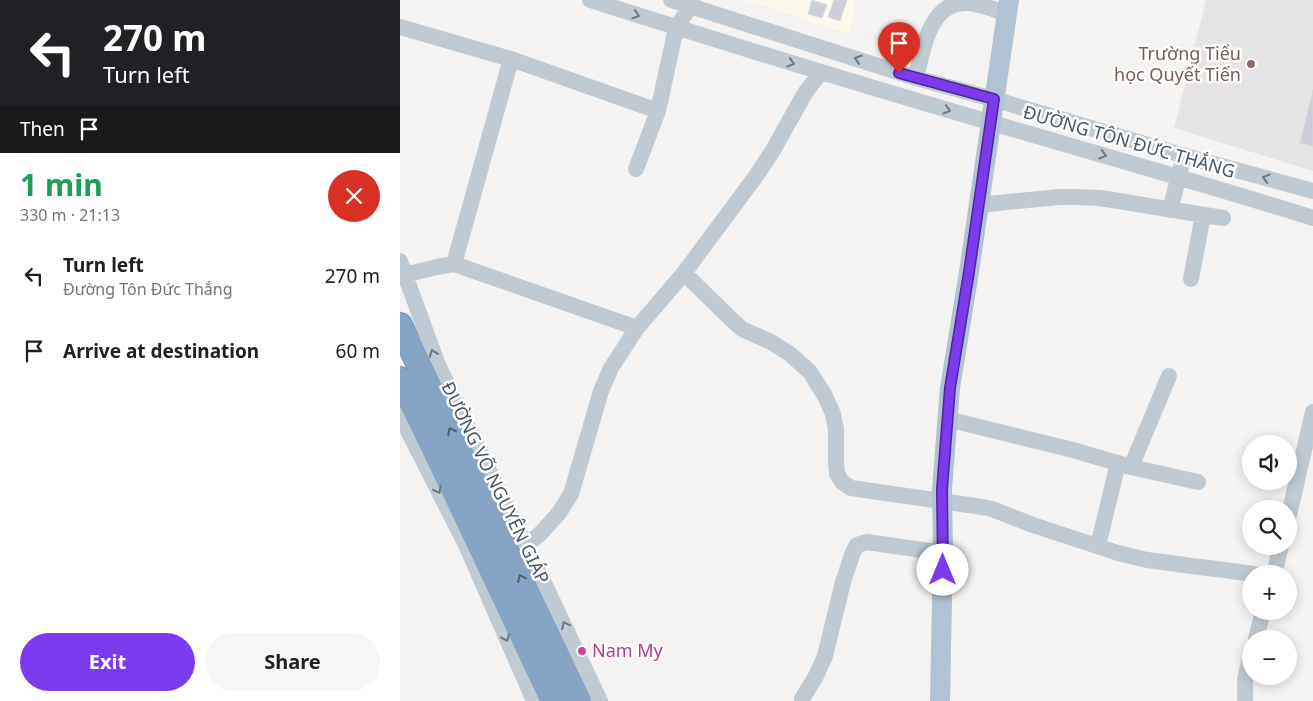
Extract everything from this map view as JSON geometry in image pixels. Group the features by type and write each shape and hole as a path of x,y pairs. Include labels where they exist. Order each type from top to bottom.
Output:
{"highway":[{"name":"ĐƯỜNG VÕ NGUYÊN GIÁP","path":"400,325 518,549 579,701"},
{"path":"400,379 476,535 553,701"}],"main road":[{"path":"940,701 943,553 942,501 950,388 1008,7"}],"street":[{"name":"ĐƯỜNG TÔN ĐỨC THẮNG","path":"590,0 990,123 1179,177 1313,218"},
{"name":"ĐƯỜNG TÔN ĐỨC THẮNG","path":"670,0 691,3 916,78 1313,191"},
{"path":"636,169 658,111 676,28 691,3"},
{"path":"916,78 926,38 936,18 942,12 957,4 968,3 1008,7"},
{"path":"400,26 511,59 658,111"},
{"path":"454,264 511,59"},
{"path":"518,549 540,534 559,514 571,494 601,391 612,368 637,328 684,273 756,176 805,94 821,72"},
{"path":"1170,210 1185,156"},
{"path":"978,205 1059,197 1100,198 1223,218"},
{"path":"1191,278 1204,215"},
{"path":"402,268 437,267 454,264 637,328"},
{"name":"ĐƯỜNG VÕ NGUYÊN GIÁP","path":"402,268 438,365 490,475 518,549 600,701"},
{"path":"684,273 733,321 742,328 771,342 790,354 810,372 826,396 833,414 836,429 837,474 842,482 851,488 992,509 1032,525 1118,554 1147,560 1242,572"},
{"path":"1098,546 1125,465 1169,376"},
{"path":"1292,500 1313,412"},
{"path":"400,416 467,548 534,701"},
{"path":"947,419 1198,482"},
{"path":"802,699 826,656 843,582 857,545 867,542 943,553"},
{"path":"1245,685 1245,701"}],"shaded area":[{"path":"745,0 856,0 848,34"},
{"name":"Trường Tiểu học Quyết Tiến","path":"1206,0 1313,0 1313,171 1174,128"}],"building":[{"path":"812,0 827,5 822,18 808,14"},
{"path":"834,0 847,0 840,21 828,17"},
{"path":"1313,90 1313,146 1300,143"}],"place":[{"name":"Trường Tiểu học Quyết Tiến","path":"1251,64"},
{"name":"Nam My","path":"582,651"}],"route":[{"path":"899,73 994,99 950,388 942,489 943,570"}]}
